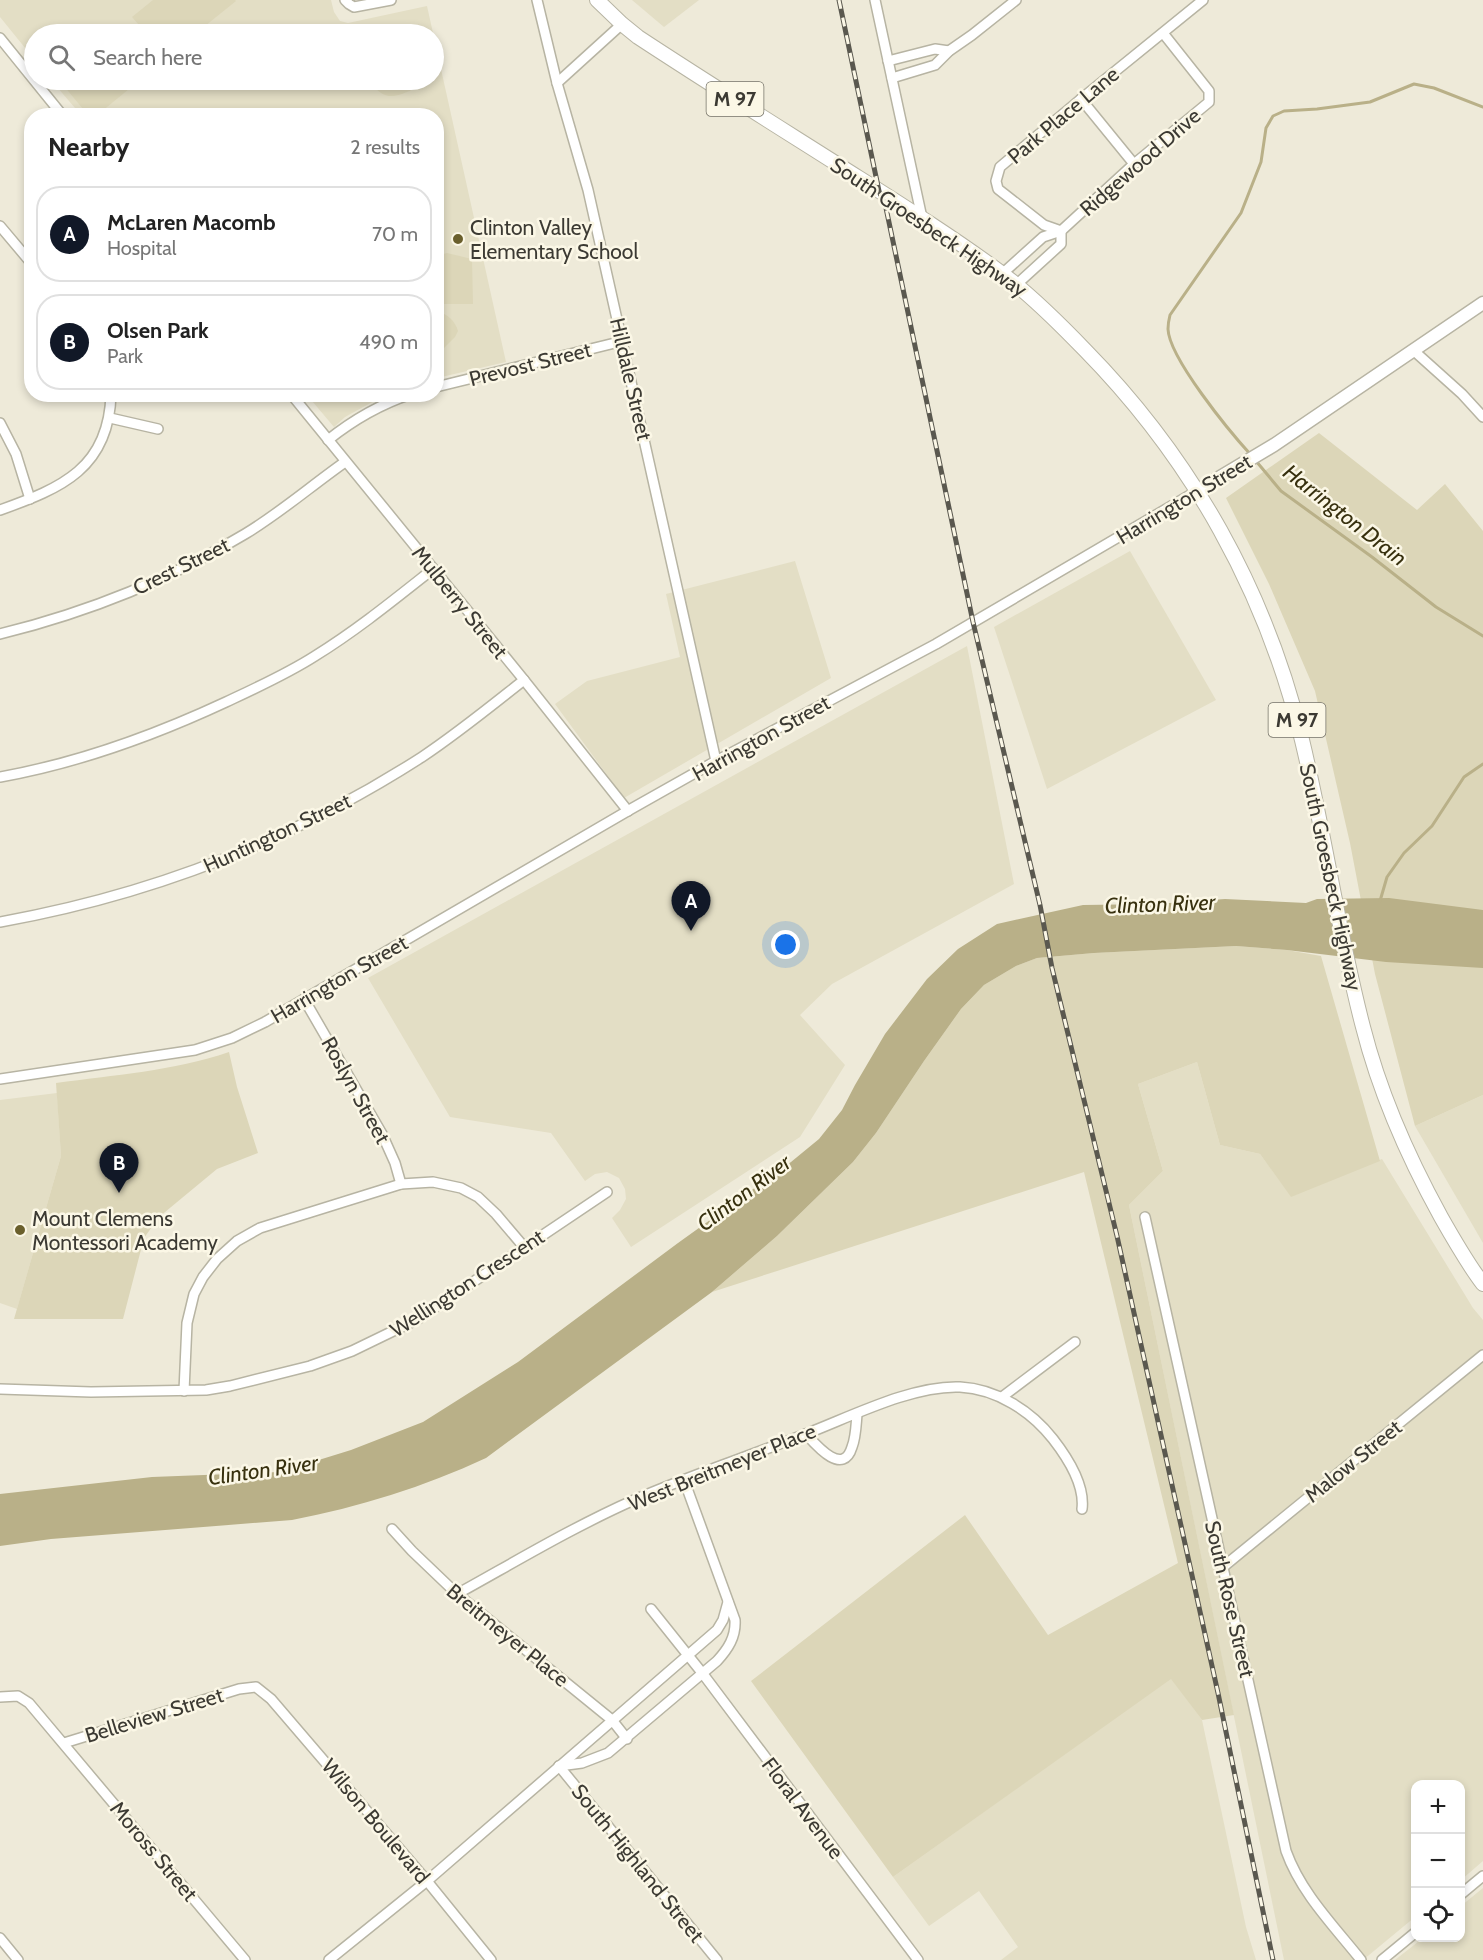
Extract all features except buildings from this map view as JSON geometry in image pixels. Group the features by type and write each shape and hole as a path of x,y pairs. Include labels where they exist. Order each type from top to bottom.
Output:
{"main road":[{"name":"South Groesbeck Highway","path":"597,0 622,24 684,67 922,218 1016,285 1054,318 1131,398 1183,468 1238,563 1279,658 1302,742 1350,972 1370,1053 1390,1109 1430,1197 1453,1239 1483,1284"}],"street":[{"path":"347,2 354,7 391,0"},
{"name":"Hilldale Street","path":"537,0 557,83 588,190 717,761"},
{"path":"875,0 922,218"},
{"path":"892,78 935,65 1016,0"},
{"name":"Park Place Lane","path":"1061,231 1044,225 998,189 996,176 1000,167 1203,0"},
{"path":"557,83 589,57 622,24"},
{"name":"Ridgewood Drive","path":"1002,274 1043,237 1061,231 1134,164 1206,105 1210,98 1209,91 1163,33"},
{"path":"0,38 24,68"},
{"path":"888,61 934,49 950,51"},
{"path":"42,90 57,108"},
{"path":"1081,99 1134,164"},
{"path":"0,226 24,254"},
{"name":"Ridgewood Drive","path":"1016,285 1061,244 1061,231"},
{"name":"Harrington Street","path":"0,1080 195,1050 232,1038 265,1022 628,811 936,644 1237,469 1483,303"},
{"name":"Prevost Street","path":"444,385 623,341"},
{"path":"1413,350 1462,394 1483,417"},
{"path":"0,510 30,499 64,482 87,464 101,443 110,418 111,402"},
{"name":"Mulberry Street","path":"297,402 628,811"},
{"path":"328,440 370,412 393,402"},
{"path":"110,418 158,429"},
{"path":"0,423 16,454 30,499"},
{"name":"Crest Street","path":"0,634 52,621 145,585 184,567 243,535 345,462"},
{"path":"0,777 71,760 141,739 257,688 337,642 433,568"},
{"name":"Huntington Street","path":"0,922 149,887 221,861 265,842 396,773 450,738 524,680"},
{"name":"Roslyn Street","path":"304,999 382,1134 395,1163 401,1184"},
{"path":"184,1391 185,1345 194,1294 203,1277 226,1250 260,1228 401,1184 433,1182 461,1188 478,1197 524,1247"},
{"name":"Wellington Crescent","path":"0,1389 91,1392 184,1391 230,1386 310,1366 352,1351 417,1319 607,1192"},
{"name":"South Rose Street","path":"1145,1217 1286,1851 1290,1864 1304,1887 1361,1960"},
{"path":"1002,1398 1076,1342"},
{"name":"Malow Street","path":"1223,1568 1483,1355"},
{"name":"West Breitmeyer Place","path":"457,1594 632,1501 896,1399 942,1389 960,1387 978,1390 1002,1398 1031,1416 1054,1440 1063,1454 1079,1485 1083,1500 1082,1509"},
{"path":"806,1434 831,1458 839,1460 852,1449 857,1414"},
{"path":"559,1766 594,1760 627,1739 703,1674 727,1650 733,1637 735,1620 684,1480"},
{"name":"Breitmeyer Place","path":"392,1529 457,1594 612,1720 627,1739"},
{"path":"329,1960 427,1881 721,1626 728,1602"},
{"name":"Floral Avenue","path":"651,1609 703,1674 918,1960"},
{"name":"Belleview Street","path":"0,1697 18,1696 26,1700 64,1743 239,1689 256,1687"},
{"name":"Wilson Boulevard","path":"256,1687 271,1699 427,1881 491,1960"},
{"name":"Moross Street","path":"64,1743 245,1960"},
{"name":"South Highland Street","path":"559,1766 717,1960"},
{"path":"1465,1892 1483,1876"},
{"path":"1382,1960 1411,1936"},
{"path":"0,1938 18,1960"}],"shaded area":[{"path":"0,0 331,0 334,12 340,21 348,23 427,6 431,24 24,24 24,47 0,17"},
{"path":"153,0 236,1 207,24 138,24 132,17"},
{"path":"632,0 699,0 664,27"},
{"path":"444,83 506,362 444,376 444,108 75,108 60,90 444,90"},
{"path":"67,90 128,90 106,108 82,108"},
{"path":"377,90 411,90 394,96"},
{"path":"444,254 472,259 473,304 444,304"},
{"path":"444,314 455,324 458,331 444,348"},
{"path":"313,402 372,402 345,417 334,427"},
{"path":"1319,433 1417,510 1445,484 1483,531 1483,1095 1415,1126 1375,974 1350,843 1315,691 1269,584 1226,498"},
{"path":"1130,551 1216,700 1047,789 994,627"},
{"path":"795,561 831,678 624,798 555,704 587,681 680,657 666,594"},
{"path":"967,646 1014,884 832,984 800,1015 845,1065 800,1137 631,1247 612,1218 626,1199 625,1189 619,1178 607,1172 595,1174 585,1181 551,1133 450,1117 368,978"},
{"path":"1236,946 1287,950 1321,956 1380,1161 1291,1197 1260,1154 1220,1145 1197,1062 1138,1084 1163,1171 1129,1205 1234,1715 1202,1720 1171,1679 893,1877 751,1681 965,1515 1048,1635 1178,1563 1084,1172 712,1292 777,1236 853,1162 876,1133 961,1009 984,985 1016,966 1037,958"},
{"path":"229,1052 237,1087 258,1153 217,1169 159,1217 144,1238 123,1319 14,1319 61,1156 56,1083 165,1068"},
{"path":"1197,1062 1220,1145 1260,1154 1291,1196 1382,1159 1473,1308 1483,1320 1483,1861 1465,1877 1465,1780 1411,1780 1411,1920 1363,1960 1284,1960 1129,1205 1163,1171 1138,1084"},
{"name":"Mount Clemens Montessori Academy","path":"57,1093 61,1156 17,1309 0,1303 0,1100"},
{"path":"1483,1095 1483,1243 1415,1126"},
{"path":"1171,1678 1202,1720 1246,1927 1256,1960 1001,1960 1018,1947 979,1891 929,1926 893,1877"},
{"path":"1483,1888 1483,1960 1395,1960 1418,1942 1465,1942 1465,1903"}],"water":[{"name":"Clinton River","path":"1389,898 1483,910 1483,968 1386,962 1236,946 1037,958 1016,966 984,985 961,1009 876,1133 853,1162 777,1236 712,1292 486,1458 391,1495 292,1520 51,1539 0,1546 0,1494 152,1477 280,1472 351,1450 423,1422 518,1362 791,1162 819,1139 842,1110 885,1034 927,979 958,949 997,924 1083,905 1155,904 1225,899 1306,903 1317,899"}],"waterway":[{"name":"Harrington Drain","path":"1251,455 1229,430 1189,376 1171,342 1168,327 1170,315 1241,213 1261,162 1266,128 1273,116 1284,111 1370,102 1414,84 1434,88 1483,107"},
{"name":"Harrington Drain","path":"1256,461 1281,491 1436,607 1483,636"},
{"name":"Harrington Drain","path":"1380,901 1387,877 1404,853 1432,826 1464,777 1483,764"}],"railway":[{"path":"839,0 879,191 886,208 973,622 1040,905 1052,968 1117,1236 1218,1693 1273,1960"}],"place":[{"name":"Clinton Valley Elementary School","path":"458,239"},
{"name":"McLaren Macomb","path":"691,931"},
{"name":"Olsen Park","path":"119,1193"},
{"name":"Mount Clemens Montessori Academy","path":"20,1230"}]}
